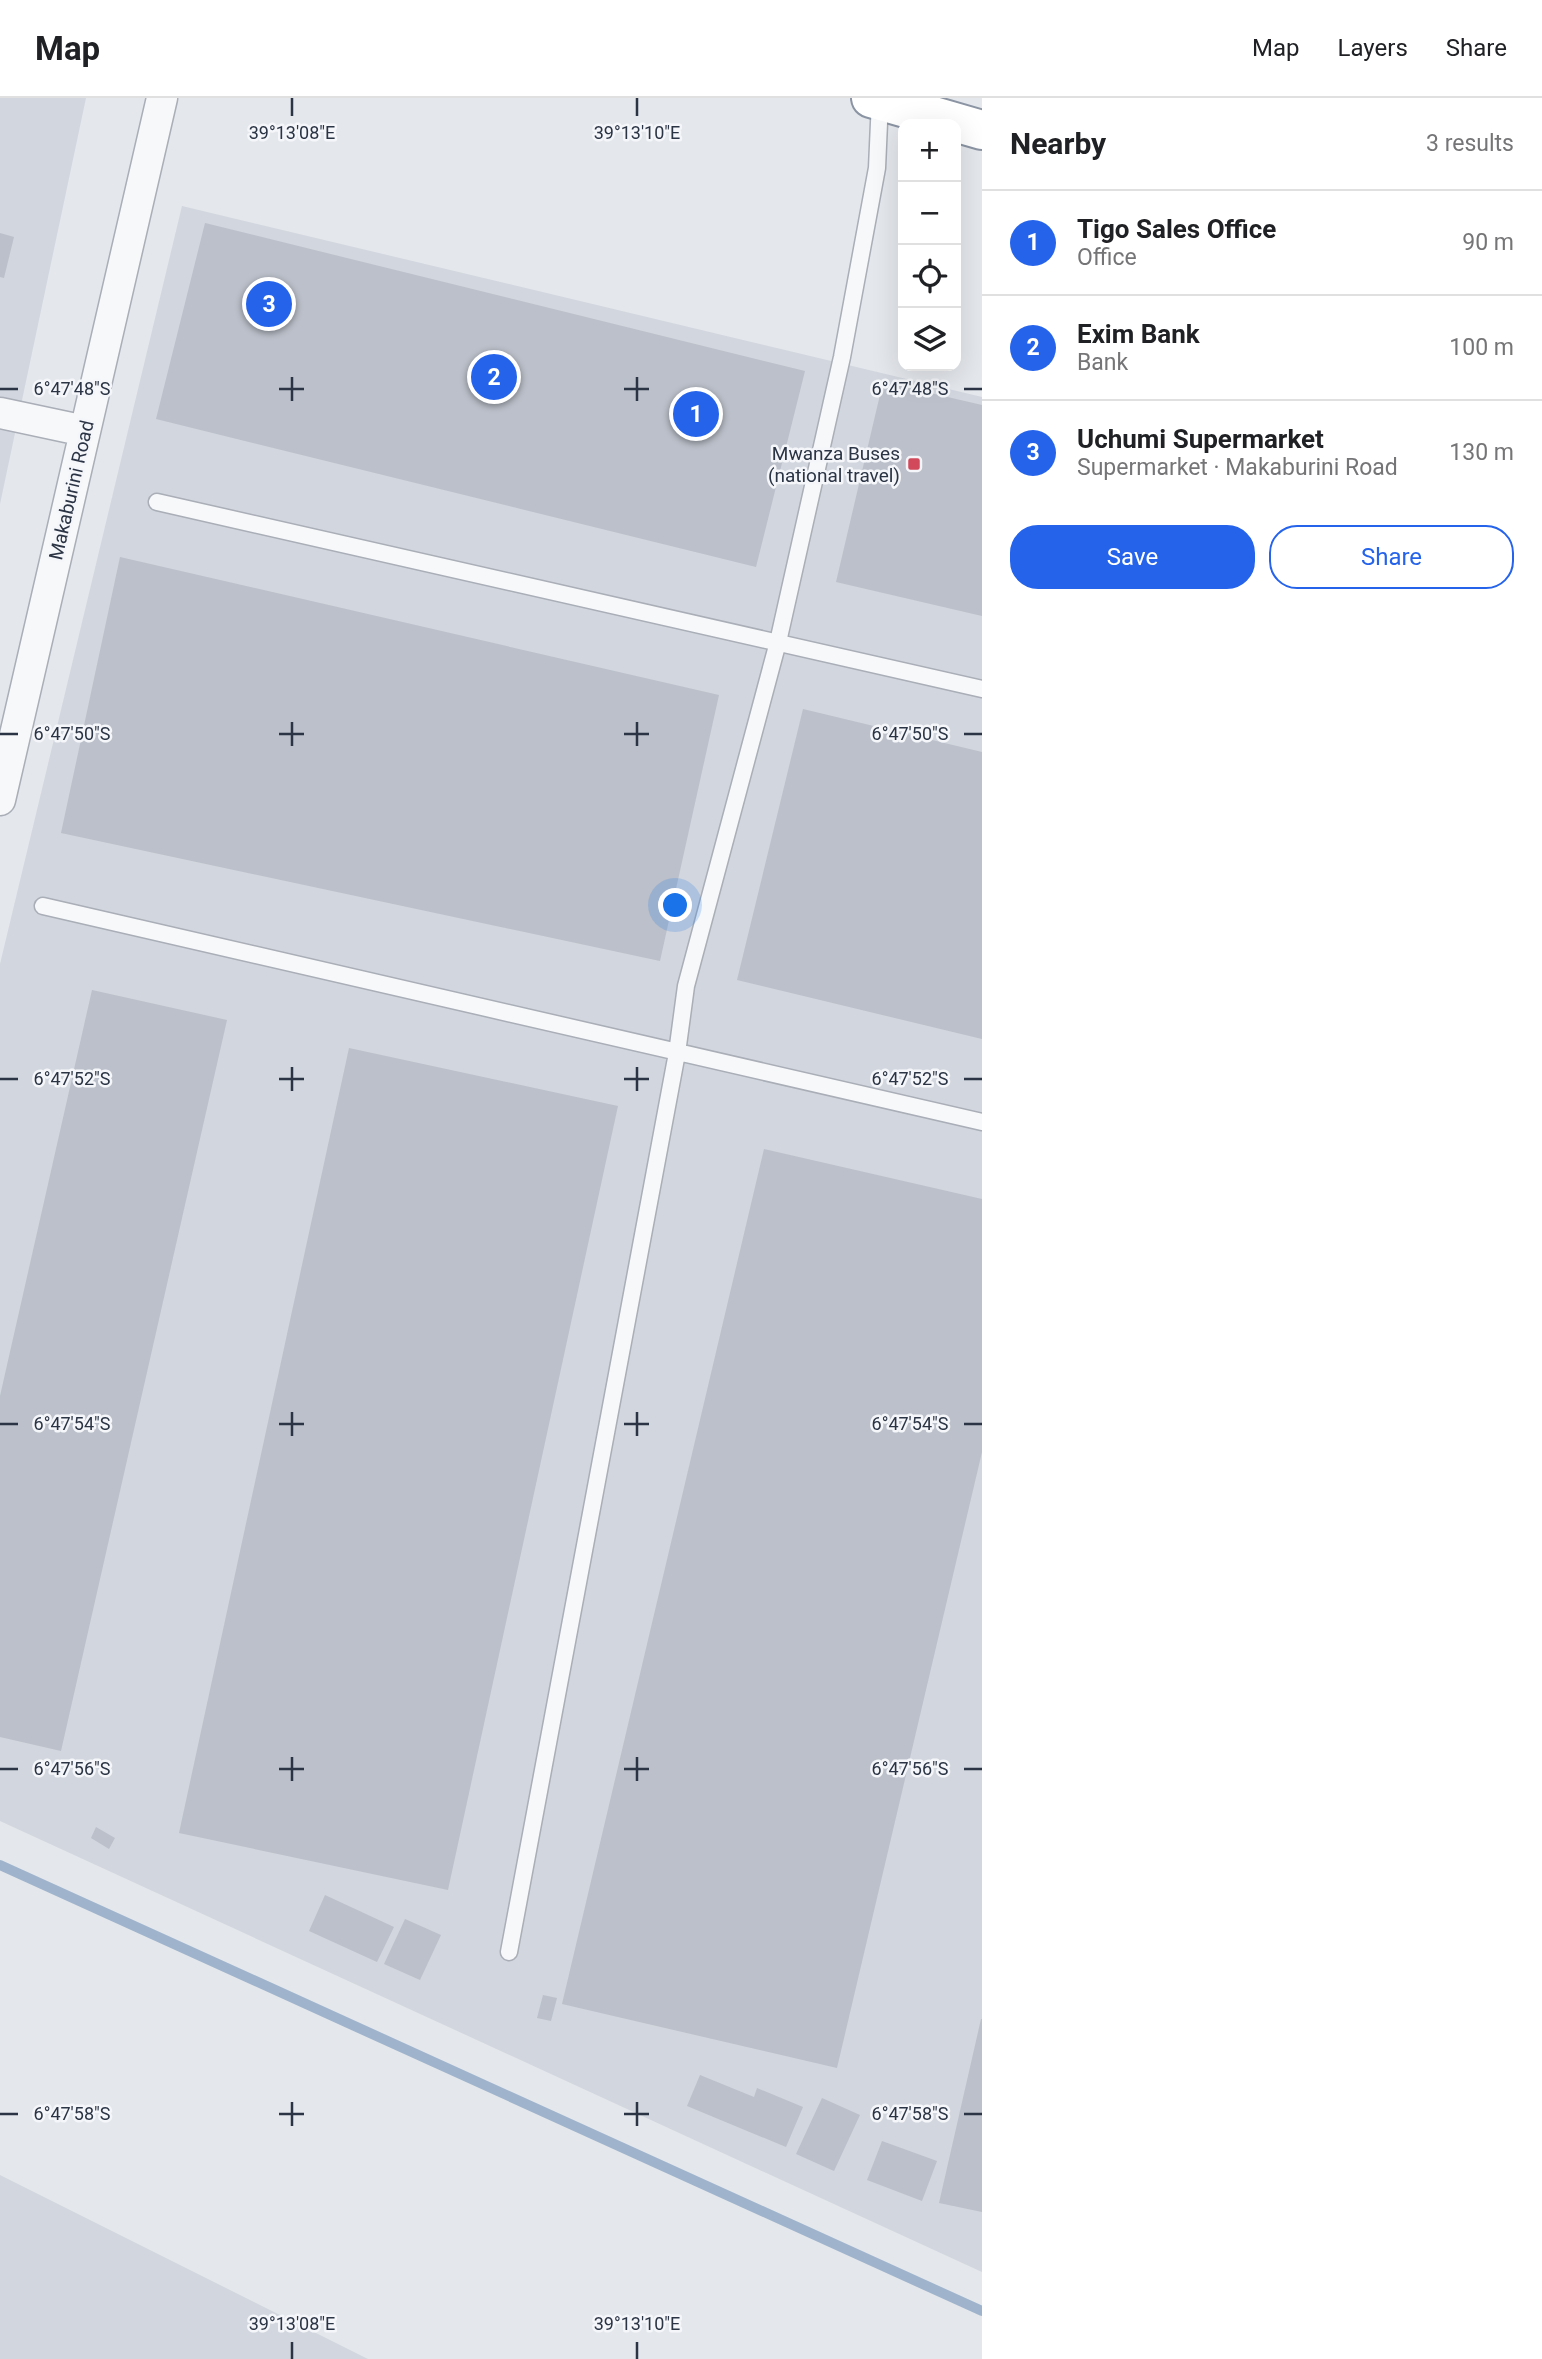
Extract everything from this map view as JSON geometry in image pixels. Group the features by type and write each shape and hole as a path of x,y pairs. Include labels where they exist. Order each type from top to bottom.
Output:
{"highway":[{"path":"875,99 982,130"}],"street":[{"name":"Makaburini Road","path":"0,800 162,98"},
{"path":"0,413 85,431"}],"lane":[{"path":"509,1952 677,1053 686,986 778,642 842,357 877,168 875,99"},
{"path":"157,502 982,689"},
{"path":"43,906 982,1122"}],"shaded area":[{"path":"0,98 86,98 0,504"},
{"path":"182,206 982,397 982,2272 0,1821 0,964"},
{"path":"0,2175 368,2359 0,2359"}],"building":[{"path":"205,223 805,371 756,567 156,419"},
{"path":"0,233 14,237 4,278 0,277"},
{"path":"883,382 982,405 982,616 836,582"},
{"path":"120,557 719,695 660,961 61,833"},
{"path":"803,709 982,752 982,1039 737,980"},
{"path":"92,990 227,1020 61,1751 0,1737 0,1396"},
{"path":"349,1048 618,1106 448,1890 179,1833"},
{"path":"764,1149 982,1199 982,1452 837,2068 562,2004"},
{"path":"96,1827 115,1838 109,1849 91,1838"},
{"path":"325,1895 394,1927 377,1962 309,1931"},
{"path":"405,1919 441,1935 420,1980 384,1964"},
{"path":"543,1995 557,1998 551,2021 537,2018"},
{"path":"982,2019 982,2212 939,2203"},
{"path":"700,2075 754,2097 757,2088 803,2107 786,2147 687,2106"},
{"path":"822,2098 860,2115 834,2171 796,2154"},
{"path":"882,2141 937,2161 922,2201 867,2180"}],"waterway":[{"path":"0,1865 982,2311"}],"place":[{"name":"Uchumi Supermarket","path":"269,304"},
{"name":"Exim Bank","path":"494,377"},
{"name":"Tigo Sales Office","path":"696,414"},
{"name":"Mwanza Buses (national travel)","path":"914,464"}]}
